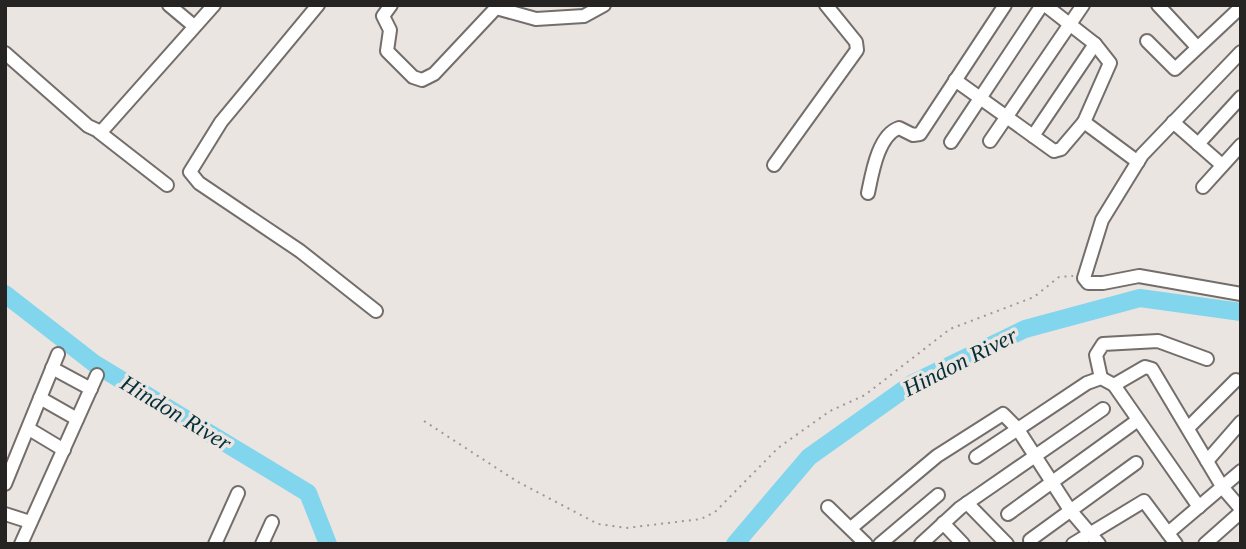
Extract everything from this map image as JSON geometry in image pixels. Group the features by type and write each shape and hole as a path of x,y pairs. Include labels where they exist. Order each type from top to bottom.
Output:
{"street":[{"path":"169,5 194,26"},
{"path":"99,132 107,127 214,5"},
{"path":"318,5 221,122 190,172 199,183 300,251 376,311"},
{"path":"391,5 383,16 390,30 387,51 412,77 422,80 434,74 496,8 536,19 584,16 604,5"},
{"path":"774,164 857,50 856,42 826,5"},
{"path":"867,193 875,162 892,130 898,128 913,135 920,134 1005,5"},
{"path":"951,142 981,99 1044,5 1095,44 1110,63 1084,121 1058,152 1033,136 1006,117 981,99 955,80"},
{"path":"990,141 1083,5"},
{"path":"1158,5 1197,47"},
{"path":"1147,41 1175,69 1241,7"},
{"path":"1033,136 1095,44"},
{"path":"1241,52 1138,162 1102,220 1084,278 1087,283 1095,284 1139,276 1241,294"},
{"path":"5,53 88,126 167,185"},
{"path":"1198,144 1241,97"},
{"path":"1084,121 1138,162"},
{"path":"1173,122 1223,165"},
{"path":"1203,187 1241,145"},
{"path":"1101,378 1096,355 1103,344 1158,341 1207,359"},
{"path":"5,484 58,354"},
{"path":"1114,385 1150,367 1223,488 1241,510 1205,544"},
{"path":"52,368 90,388"},
{"path":"21,544 97,375"},
{"path":"976,457 1087,383 1101,378 1114,385 1199,508"},
{"path":"1188,428 1236,380"},
{"path":"40,398 77,419"},
{"path":"921,544 967,503 1102,409"},
{"path":"851,528 937,456 997,415 1008,417 1017,428 1070,510 1099,544"},
{"path":"1008,514 1138,420"},
{"path":"1208,461 1241,422"},
{"path":"29,429 64,450"},
{"path":"1030,540 1136,463"},
{"path":"1073,544 1144,501 1172,538 1199,508 1241,471"},
{"path":"215,544 238,493"},
{"path":"880,544 937,495"},
{"path":"967,503 1007,544"},
{"path":"828,507 866,544"},
{"path":"5,514 30,522"},
{"path":"262,544 272,522"},
{"path":"943,523 963,544"}],"path":[{"path":"424,421 518,482 598,524 626,528 701,519 715,512 778,448 833,408 865,395 956,325 1034,297 1059,277 1084,278"}],"waterway":[{"name":"Hindon River","path":"5,294 95,364 308,493 328,544"},
{"name":"Hindon River","path":"735,544 809,457 913,383 1025,329 1140,298 1241,312"}]}
